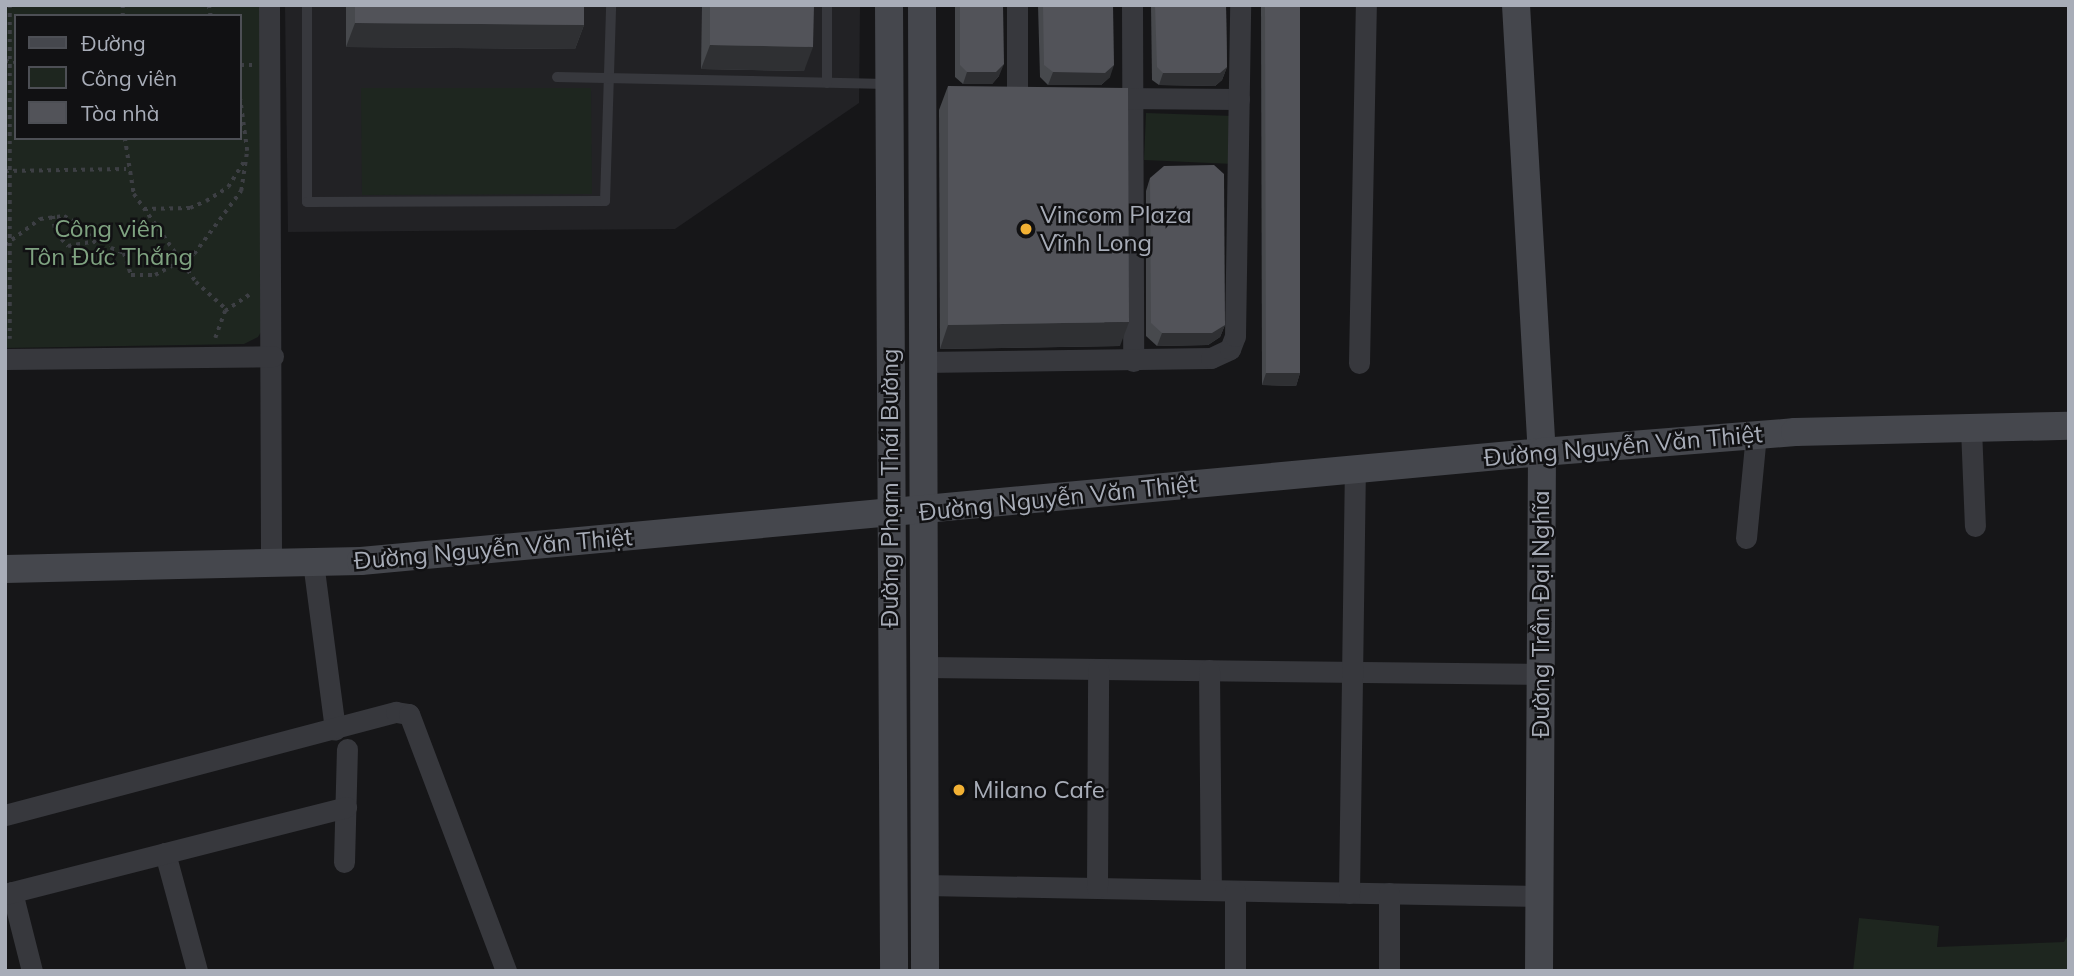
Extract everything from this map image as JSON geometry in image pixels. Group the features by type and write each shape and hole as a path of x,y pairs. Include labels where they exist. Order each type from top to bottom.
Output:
{"street":[{"path":"269,5 273,356 271,563"},
{"name":"Đường Phạm Thái Bường","path":"889,5 887,84 894,971"},
{"name":"Đường Phạm Thái Bường","path":"922,5 935,97 922,362 925,971"},
{"path":"1017,5 1017,97"},
{"path":"1132,5 1133,361"},
{"path":"922,362 1216,358 1234,341 1240,5"},
{"path":"1359,363 1366,5"},
{"name":"Đường Trần Đại Nghĩa","path":"1516,5 1542,452 1539,971"},
{"path":"990,97 1042,98"},
{"path":"1093,98 1239,99"},
{"path":"8,359 273,356"},
{"name":"Đường Nguyễn Văn Thiệt","path":"5,569 313,562 890,516 923,510 1355,469 1756,435 2069,426"},
{"path":"1971,428 1975,526"},
{"path":"1746,538 1756,435"},
{"path":"1349,893 1355,469"},
{"path":"313,562 335,730"},
{"path":"924,667 1541,674"},
{"path":"1097,888 1098,669"},
{"path":"1209,670 1211,890"},
{"path":"5,815 335,730 409,714 506,971"},
{"path":"344,862 347,749"},
{"path":"33,971 8,893 346,807"},
{"path":"165,853 197,971"},
{"path":"893,883 925,886 1540,896"},
{"path":"1235,891 1235,971"},
{"path":"1389,893 1389,971"}],"lane":[{"path":"307,5 307,202 605,201 611,5"},
{"path":"827,5 827,83"},
{"path":"557,77 887,84"}],"path":[{"path":"8,359 9,5"},
{"path":"5,244 53,216 75,220 103,253 111,248 124,253 131,275 155,275 181,261 206,242 234,204 246,159 242,119"},
{"path":"125,140 126,169 144,209 181,261 227,310"},
{"path":"144,209 190,208 206,201 228,187 246,159"},
{"path":"8,171 126,169"},
{"path":"53,216 56,233 68,246 95,242"},
{"path":"214,357 218,322 227,310 243,297 272,292"}],"shaded area":[{"path":"285,5 860,5 859,103 675,229 288,232"}],"green space":[{"name":"Công viên Tôn Đức Thắng","path":"5,5 260,5 265,325 258,337 244,344 5,348"},
{"path":"361,88 591,88 592,194 362,195"},
{"path":"1146,113 1234,116 1233,164 1144,160"},
{"path":"1859,918 1939,926 1937,947 2064,942 2069,933 2069,971 1853,971"}],"building":[{"path":"355,5 584,5 584,25 355,23"},
{"path":"710,5 814,5 813,47 710,45"},
{"path":"960,5 1003,5 1004,64 996,72 967,72 960,65"},
{"path":"1043,5 1113,5 1114,65 1105,73 1053,72 1044,65"},
{"path":"1155,5 1226,5 1227,67 1220,73 1163,73 1157,67"},
{"path":"1265,5 1300,5 1300,373 1266,373"},
{"name":"Vincom Plaza Vĩnh Long","path":"948,86 1128,88 1129,322 948,325"},
{"path":"1214,165 1224,174 1225,325 1212,333 1162,333 1151,323 1150,178 1164,166"}],"place":[{"name":"Vincom Plaza Vĩnh Long","path":"1026,229"},
{"name":"Milano Cafe","path":"959,790"}]}
